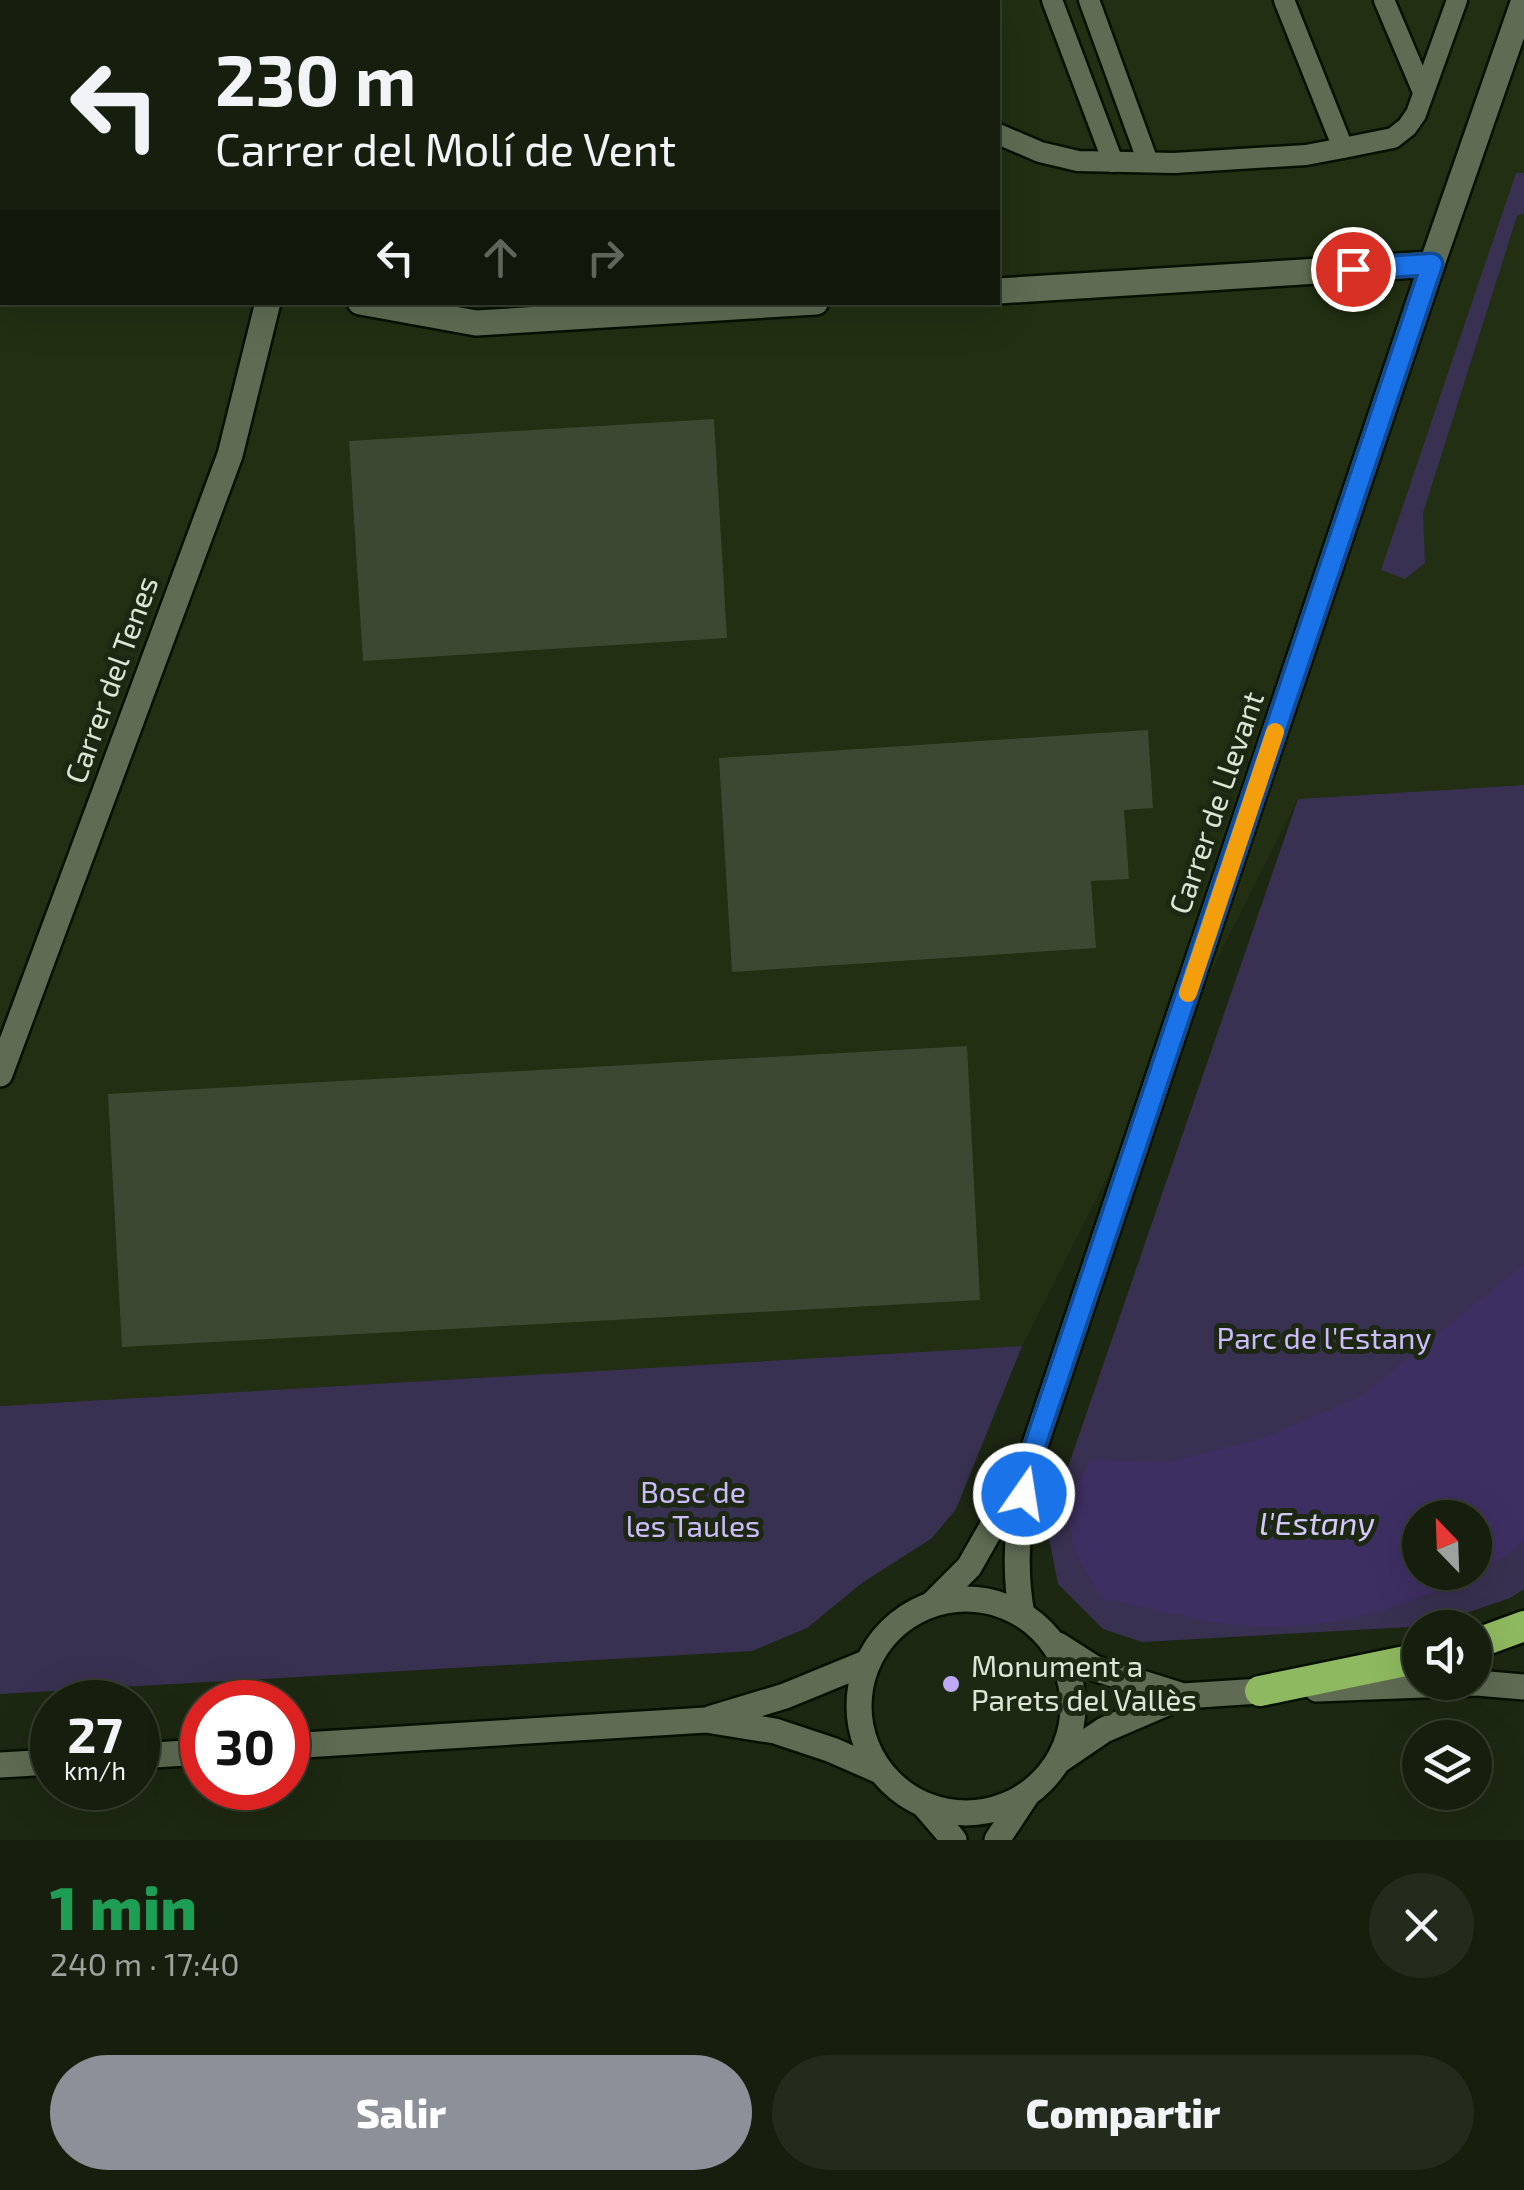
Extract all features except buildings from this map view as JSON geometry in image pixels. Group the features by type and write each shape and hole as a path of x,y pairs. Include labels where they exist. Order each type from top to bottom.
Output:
{"highway":[{"path":"1492,1638 1524,1626"},
{"path":"1260,1691 1402,1662"}],"street":[{"name":"Carrer de Llevant","path":"932,1604 970,1567 1030,1460 1524,0"},
{"path":"1000,291 1432,264"},
{"name":"Carrer del Tenes","path":"0,1074 230,455 267,305"},
{"path":"376,305 476,324 770,305"},
{"path":"1022,1614 1016,1582 1017,1528 1030,1460"},
{"path":"1054,1642 1066,1664 1072,1688 1074,1713 1070,1737 1060,1760 1026,1796 1003,1808 950,1813 899,1791 880,1771 866,1746 859,1720 860,1690 868,1662 883,1637 932,1604 982,1600 1022,1614 1054,1642 1094,1668 1184,1696"},
{"path":"706,1720 785,1696 868,1662"},
{"path":"1492,1679 1524,1670"},
{"path":"1492,1684 1524,1686"},
{"path":"1060,1760 1104,1730 1184,1696 1402,1686"},
{"path":"310,1745 706,1720 775,1731 880,1771"},
{"path":"0,1765 30,1763"},
{"path":"998,1840 1026,1796"},
{"path":"924,1805 954,1840"}],"lane":[{"path":"1052,0 1113,162"},
{"path":"1089,0 1148,162"},
{"path":"1284,0 1343,148"},
{"path":"1384,0 1423,92"},
{"path":"1000,135 1040,152 1078,161 1113,162 1306,155 1392,138 1407,127 1457,0"}],"shaded area":[{"path":"1000,0 1524,0 1524,785 1298,799 1022,1346 0,1406 0,305 1000,305"}],"green space":[{"path":"1516,173 1524,173 1524,213 1517,216 1423,513 1425,563 1405,579 1381,570"},
{"name":"Parc de l'Estany","path":"1524,785 1524,1589 1475,1610 1402,1610 1402,1627 1142,1642 1103,1629 1058,1584 1047,1528 1298,799"},
{"name":"Bosc de les Taules","path":"1022,1346 956,1509 932,1538 862,1583 807,1628 752,1651 245,1680 180,1680 180,1684 160,1685 160,1680 30,1680 30,1692 0,1694 0,1406"}],"water":[{"name":"l'Estany","path":"1524,1264 1524,1540 1492,1563 1492,1500 1402,1500 1402,1590 1437,1590 1393,1607 1334,1621 1246,1626 1102,1599 1075,1552 1066,1506 1090,1460 1168,1462 1263,1438 1361,1396"}],"slow traffic":[{"path":"1188,993 1275,732"}],"place":[{"name":"Monument a Parets del Vallès","path":"951,1684"}],"route":[{"path":"1024,1494 1030,1460 1432,264 1353,269"}]}
